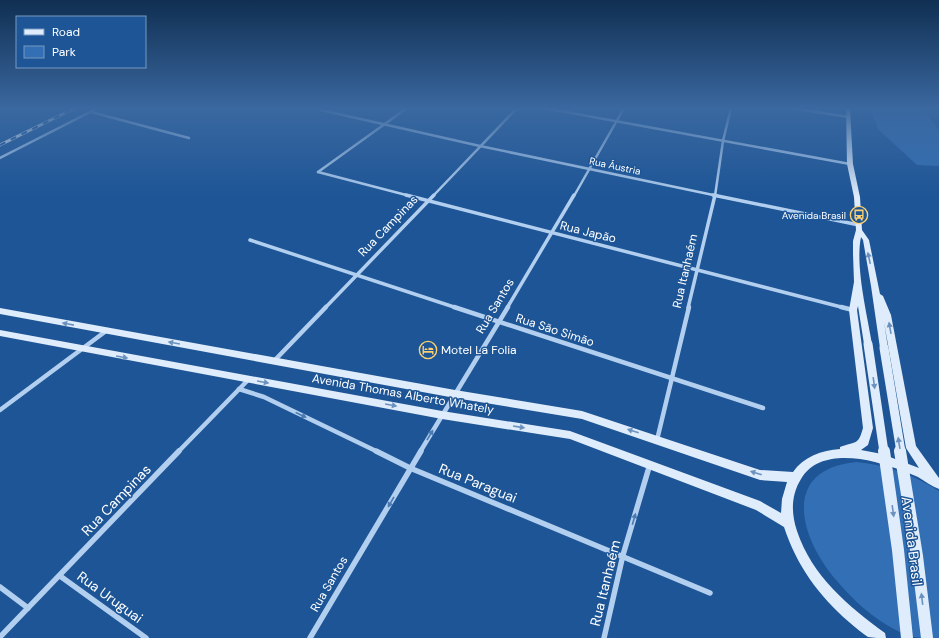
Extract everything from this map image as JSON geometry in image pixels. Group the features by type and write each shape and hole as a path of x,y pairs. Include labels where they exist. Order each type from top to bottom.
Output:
{"main road":[{"name":"Avenida Brasil","path":"849,138 850,164 857,197 859,228 856,239 858,282 898,550 907,638"},
{"name":"Avenida Brasil","path":"859,228 866,240 875,286 927,638"},
{"name":"Avenida Brasil","path":"830,454 859,446 864,442 868,428 853,310 858,282"},
{"name":"Avenida Brasil","path":"875,286 887,315 911,448 925,469 938,483"},
{"name":"Avenida Thomas Alberto Whately","path":"0,311 455,394 582,415 760,475 777,477 794,476"},
{"name":"Avenida Thomas Alberto Whately","path":"0,333 83,350 442,415 570,435 760,506 788,523"},
{"path":"880,638 846,612 818,582 798,551 788,523 787,497 794,476 809,462 830,454 854,453 880,457 908,467 938,483"}],"street":[{"path":"0,158 40,138"},
{"name":"Rua Japão","path":"366,138 318,172 552,233 698,268 853,310"},
{"name":"Rua Áustria","path":"444,138 715,195 859,228"},
{"name":"Rua Campinas","path":"274,361 488,138"},
{"name":"Rua Santos","path":"310,638 410,468 552,233 607,138"},
{"path":"701,138 850,164"},
{"name":"Rua Itanhaém","path":"657,440 715,195 724,138"},
{"name":"Rua São Simão","path":"250,240 763,408"},
{"path":"0,410 83,350 106,331"},
{"name":"Rua Campinas","path":"0,636 60,576 248,380"},
{"name":"Rua Paraguai","path":"239,390 264,397 410,468 710,593"},
{"name":"Rua Itanhaém","path":"604,638 623,556 650,464"},
{"name":"Rua Uruguai","path":"60,576 146,638"},
{"path":"0,587 28,608"}],"green space":[{"path":"888,138 939,138 939,166 917,165"},
{"path":"857,462 890,468 920,480 939,491 939,638 912,637 901,633 871,614 844,590 824,564 814,546 807,527 804,508 807,492 816,478 832,467"}],"railway":[{"path":"0,145 15,138"}],"place":[{"name":"Avenida Brasil","path":"859,215"},
{"name":"Motel La Folia","path":"428,350"}]}
